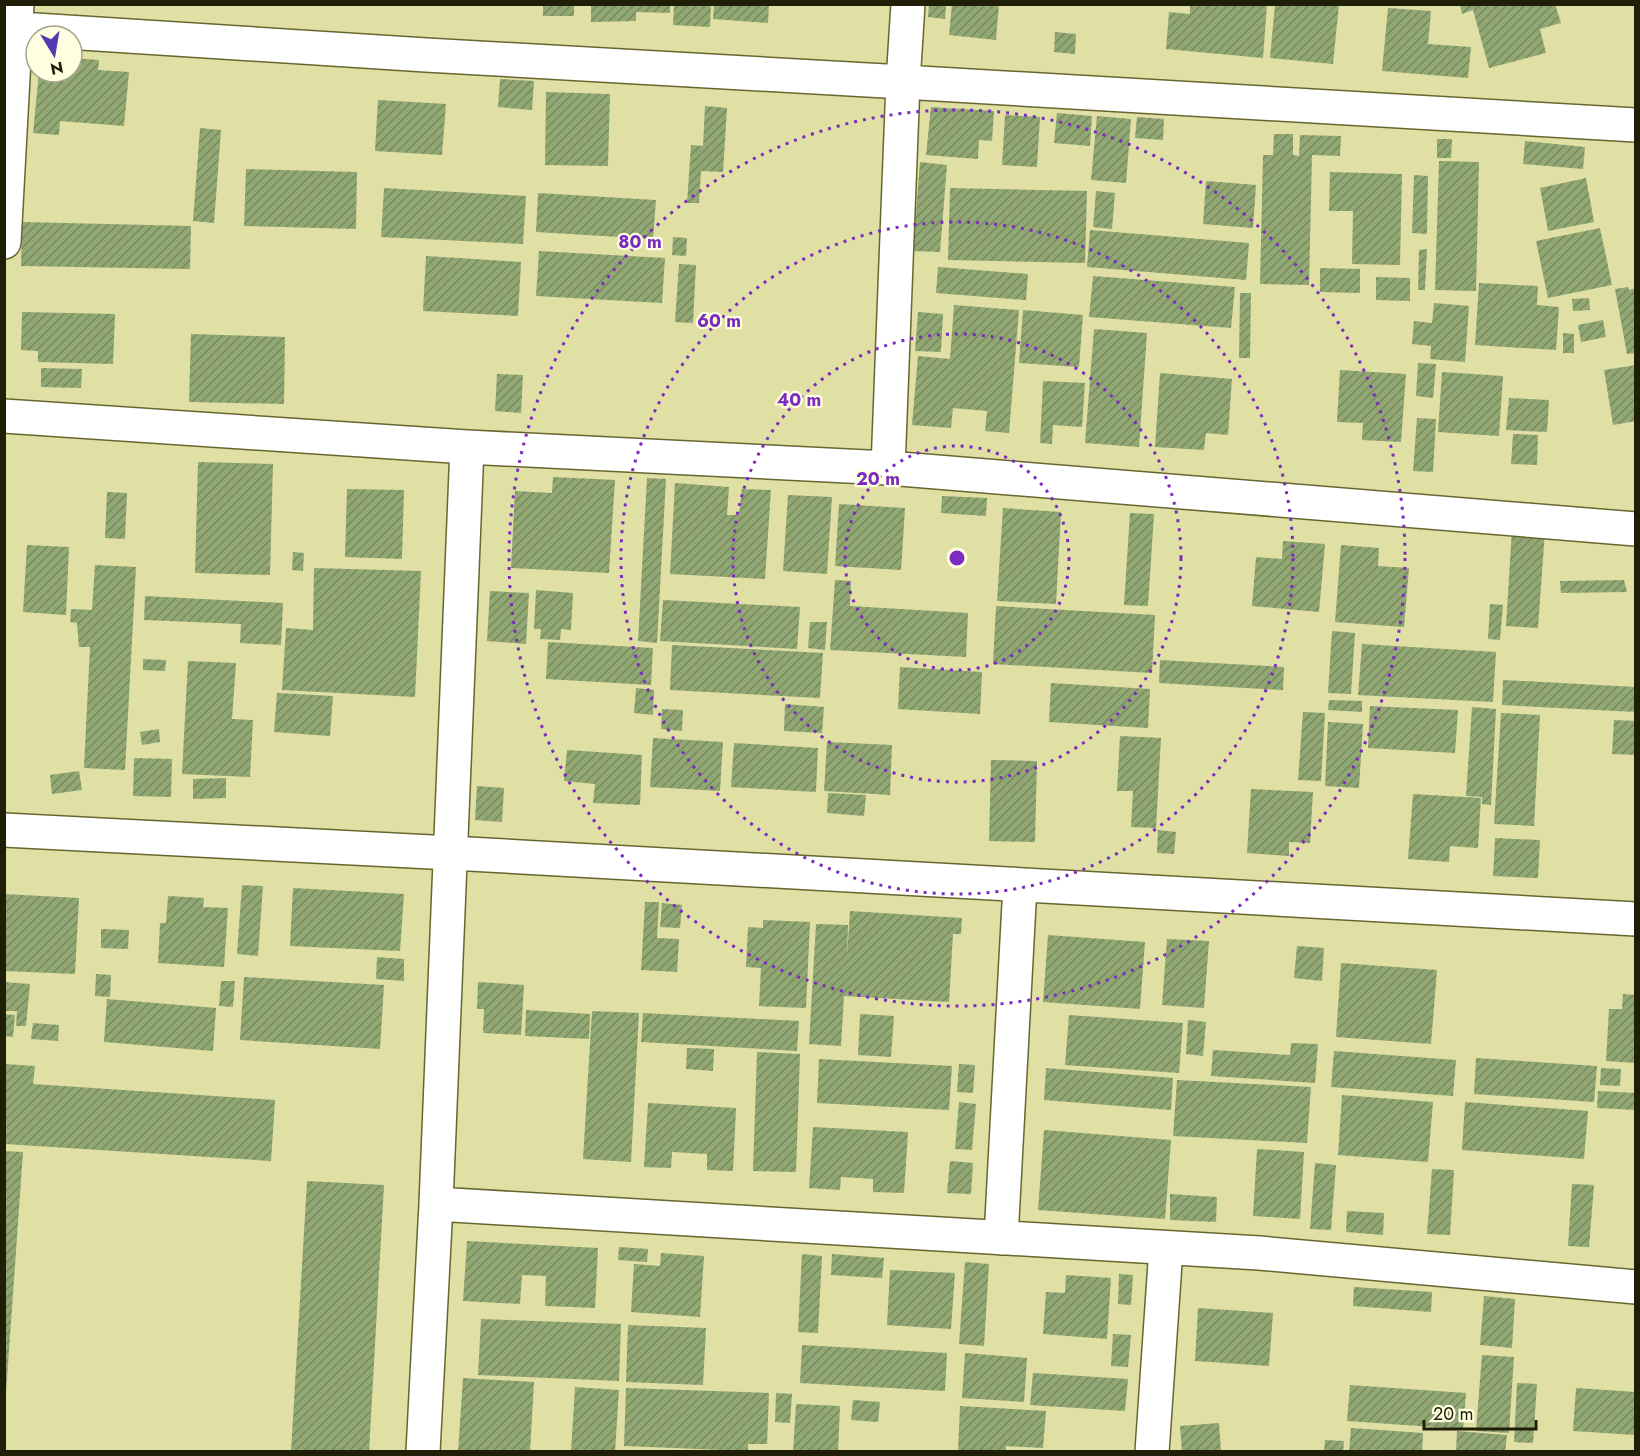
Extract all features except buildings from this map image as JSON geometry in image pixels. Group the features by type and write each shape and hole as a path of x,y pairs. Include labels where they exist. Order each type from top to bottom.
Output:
{"street":[{"path":"888,468 908,4"},
{"path":"4,242 12,20 438,56 1635,125"},
{"path":"4,416 467,447 888,468 1635,529"},
{"path":"423,1452 452,853 467,447"},
{"path":"4,830 1635,919"},
{"path":"1001,1238 1020,885"},
{"path":"436,1204 1259,1253 1635,1287"},
{"path":"1152,1452 1166,1248"}]}
